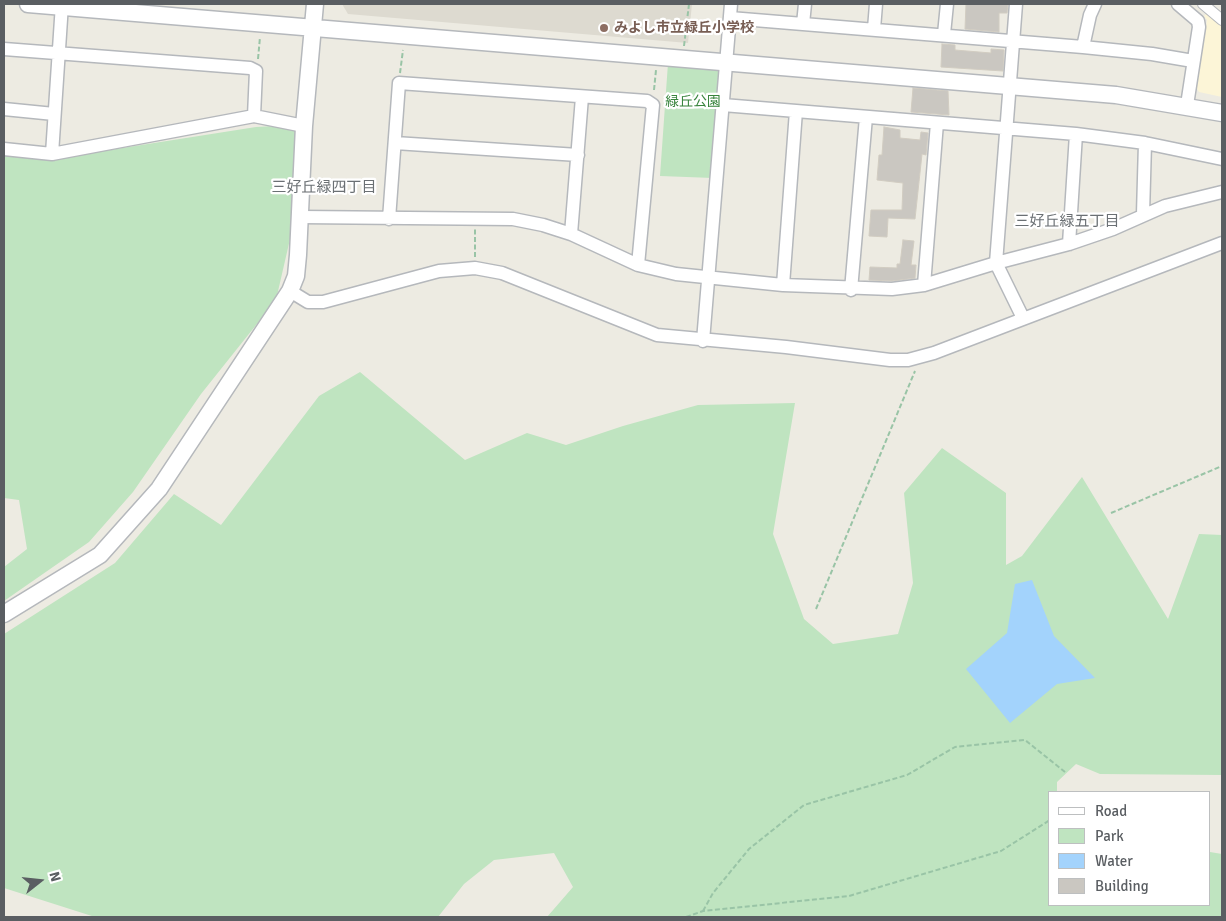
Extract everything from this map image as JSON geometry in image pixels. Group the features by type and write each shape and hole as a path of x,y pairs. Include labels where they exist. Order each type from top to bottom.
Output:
{"street":[{"path":"28,4 61,5 312,28 1009,85 1116,95 1187,105 1222,113"},
{"path":"4,614 100,556 159,489 290,291 296,276 301,218 304,126 315,4"},
{"path":"703,341 731,4"},
{"path":"803,24 805,4"},
{"path":"874,29 876,4"},
{"path":"944,34 947,4"},
{"path":"1016,4 996,263 1023,318"},
{"path":"1084,47 1090,15 1096,4"},
{"path":"1178,4 1198,21 1199,27 1187,105"},
{"path":"1203,4 1222,20"},
{"path":"52,154 61,5"},
{"path":"730,18 944,34 1084,47 1152,54 1193,61"},
{"path":"4,49 250,68 256,71 254,116"},
{"path":"389,219 399,83 651,102 653,105 638,265"},
{"path":"571,234 582,97"},
{"path":"723,105 1076,134 1145,142 1222,159"},
{"path":"4,110 54,114"},
{"path":"783,285 796,111"},
{"path":"4,149 52,154 254,116 304,126"},
{"path":"851,290 866,117"},
{"path":"924,285 938,123"},
{"path":"1069,244 1076,134"},
{"path":"1143,214 1145,142"},
{"path":"395,143 578,155"},
{"path":"301,218 475,219 530,222 571,234 638,265 676,274 783,285 851,290 892,290 924,285 996,263 1069,244 1113,230 1143,214 1222,192"},
{"path":"290,291 308,302 323,302 439,271 475,268 502,273 657,336 890,360 908,360 921,357 1222,243"}],"path":[{"path":"683,58 689,4"},
{"path":"399,83 404,35"},
{"path":"256,71 261,41"},
{"path":"651,102 658,56"},
{"path":"475,219 475,268"},
{"path":"816,609 921,357"},
{"path":"1111,513 1222,466"},
{"path":"703,911 713,893 749,849 804,805 908,775 955,747 1025,740 1065,772"},
{"path":"686,917 703,911 849,896 1001,850 1048,821"}],"shaded area":[{"name":"みよし市立緑丘小学校","path":"342,4 692,4 688,43 348,14"},
{"path":"1208,12 1222,24 1222,97 1199,92 1196,87 1207,20 1204,16"}],"green space":[{"name":"緑丘公園","path":"668,63 724,67 713,178 660,176"},
{"path":"294,125 297,154 293,226 276,300 201,394 133,492 89,542 4,601 4,567 27,549 19,500 4,498 4,156 65,157 256,127"},
{"path":"360,372 465,460 527,433 566,445 623,426 698,405 795,403 773,534 804,619 833,644 898,634 913,583 904,493 942,448 1006,493 1006,565 1022,556 1082,477 1168,619 1199,534 1222,535 1222,775 1100,774 1076,764 1057,782 1057,791 1048,791 1048,906 1211,906 1211,852 1222,854 1222,917 547,917 573,887 554,853 494,860 464,884 438,917 95,917 4,888 4,634 115,563 174,494 221,525 319,396"}],"water":[{"path":"1032,580 1054,636 1095,678 1057,684 1010,723 966,669 1007,633 1015,584"}],"building":[{"path":"966,4 1008,4 1007,13 999,13 999,32 965,29"},
{"path":"942,44 955,45 955,50 991,53 991,49 1004,50 1003,71 941,67"},
{"path":"913,88 948,91 949,115 911,112"},
{"path":"884,127 900,130 900,138 920,140 921,132 928,133 926,155 922,154 915,219 888,218 887,237 869,236 871,210 902,210 903,183 877,180 879,155 882,155"},
{"path":"903,240 914,241 911,265 916,265 915,278 892,281 869,280 870,267 897,268 897,264 900,264"}],"place":[{"name":"みよし市立緑丘小学校","path":"604,28"}],"district":[{"name":"三好丘緑四丁目","path":"324,188"},
{"name":"三好丘緑五丁目","path":"1067,222"}]}
